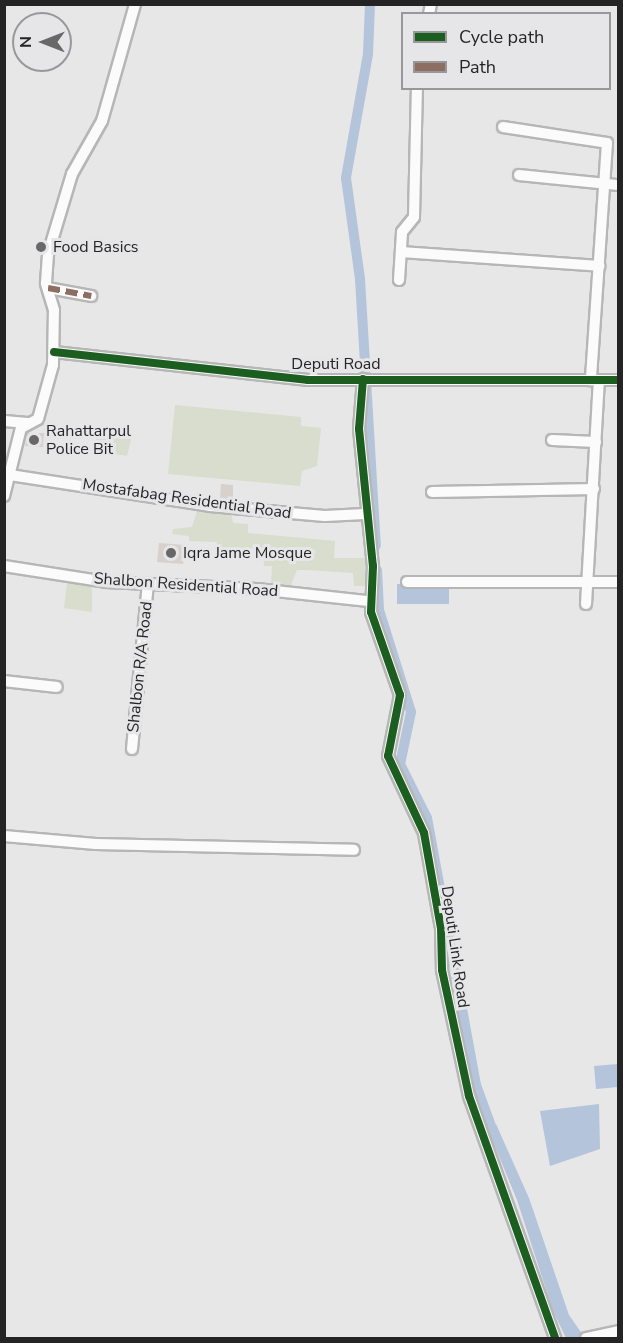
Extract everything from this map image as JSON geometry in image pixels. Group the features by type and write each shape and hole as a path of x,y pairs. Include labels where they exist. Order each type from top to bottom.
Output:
{"street":[{"path":"4,496 21,428 38,419 44,404 54,352 54,310 48,288 48,255 64,198 79,159 102,121 135,4"},
{"path":"399,280 402,232 414,217 417,90"},
{"path":"503,127 607,143 599,288 593,294 596,442 590,582 586,604"},
{"path":"519,175 618,185"},
{"path":"401,252 600,266"},
{"path":"48,288 91,296"},
{"name":"Deputi Road","path":"54,352 308,380 618,380"},
{"name":"Deputi Link Road","path":"363,379 359,429 365,514 373,566 371,612 400,695 388,756 424,833 441,928 442,970 469,1096 555,1338"},
{"path":"4,421 29,424"},
{"path":"552,440 596,442"},
{"name":"Mostafabag Residential Road","path":"10,475 189,503 307,515 365,514"},
{"path":"432,492 594,489"},
{"name":"Shalbon Residential Road","path":"4,566 148,584 368,601"},
{"path":"407,582 618,582"},
{"name":"Shalbon R/A Road","path":"132,749 148,584"},
{"path":"4,681 57,687"},
{"path":"4,836 96,844 354,850"},
{"path":"587,1338 618,1331"}],"green space":[{"path":"175,405 301,417 301,426 321,428 317,466 302,471 300,486 168,474"},
{"path":"97,432 132,436 127,456 95,451"},
{"path":"198,508 231,510 233,523 248,524 248,533 335,541 334,558 365,558 366,586 354,586 353,573 307,570 297,570 290,587 271,585 272,566 264,566 263,549 232,547 225,560 214,559 217,542 189,541 189,536 172,534 173,529 192,527"},
{"path":"67,583 92,585 92,612 64,608"}],"water":[{"path":"397,584 449,586 449,604 397,604"},
{"path":"618,1064 618,1087 596,1089 594,1066"},
{"path":"599,1104 600,1149 550,1166 540,1111"},
{"path":"496,1124 529,1198 569,1315 585,1338 566,1338 553,1311 517,1200 488,1130"}],"building":[{"name":"Rahattarpul Police Bit","path":"27,433 44,433 43,447 25,446"},
{"path":"221,484 233,485 233,500 220,499"},
{"name":"Iqra Jame Mosque","path":"159,543 185,545 183,564 157,562"}],"waterway":[{"path":"370,4 368,54 346,178 360,279 376,546"},
{"path":"377,570 379,610 411,712 400,764 427,818 476,1085 495,1137"}],"marked path":[{"path":"48,288 91,296"}],"cycle path":[{"path":"54,352 308,380 618,380"},
{"path":"363,379 359,429 373,566 371,612 400,695 388,756 424,833 441,928 442,970 469,1096 555,1338"}],"place":[{"name":"Food Basics","path":"41,247"},
{"name":"Rahattarpul Police Bit","path":"34,440"},
{"name":"Iqra Jame Mosque","path":"171,553"}]}
